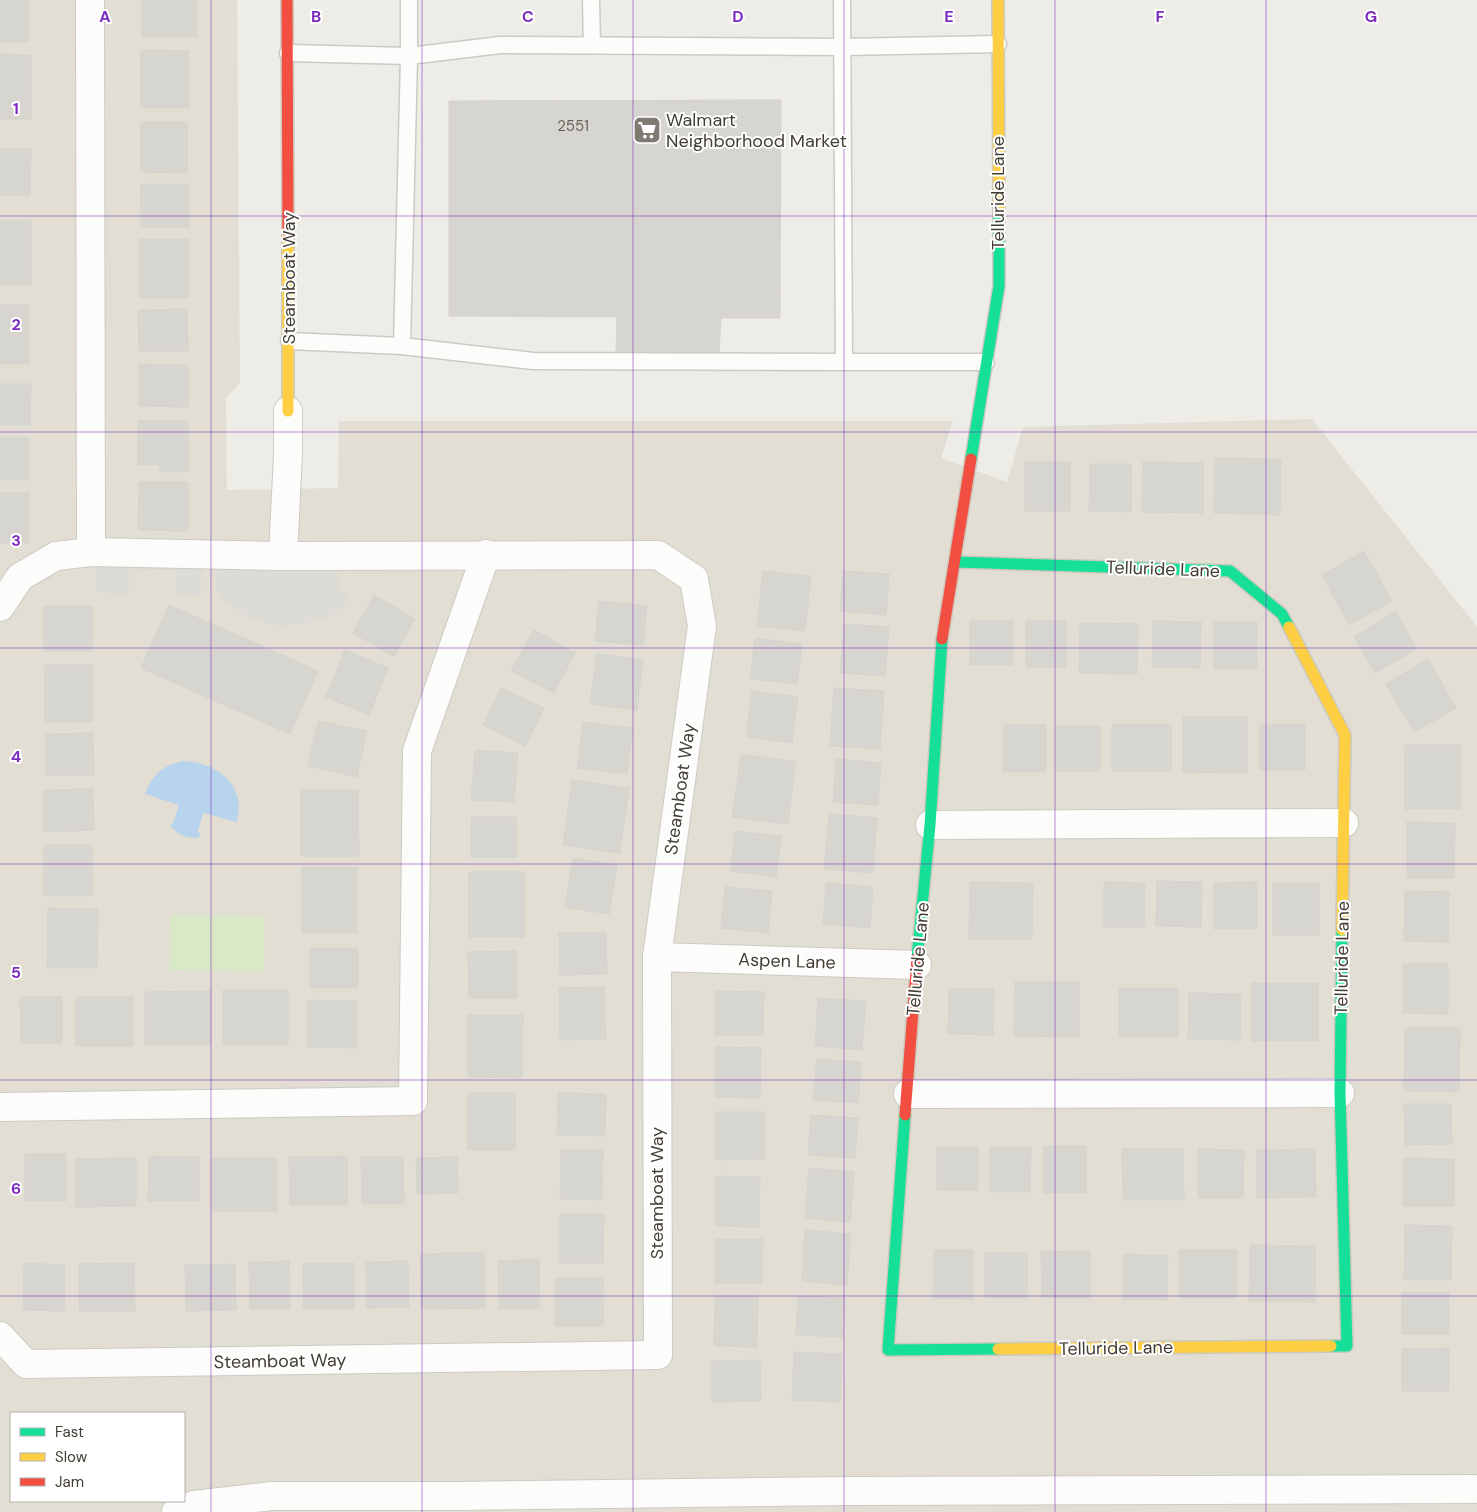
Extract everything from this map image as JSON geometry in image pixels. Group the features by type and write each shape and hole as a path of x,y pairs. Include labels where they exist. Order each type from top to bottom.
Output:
{"street":[{"path":"90,0 91,552"},
{"name":"Steamboat Way","path":"283,556 288,454 289,340 287,0"},
{"name":"Telluride Lane","path":"956,562 1230,571 1282,614 1345,735 1340,1093 1348,1346 888,1350 916,965 930,825 940,652 999,286 998,0"},
{"name":"Steamboat Way","path":"0,608 20,577 56,556 91,552 283,556 658,555 694,579 702,626 656,957 658,1355 26,1364 0,1336"},
{"path":"0,1107 413,1101 417,751 486,554"},
{"path":"930,825 1344,823"},
{"name":"Aspen Lane","path":"656,957 916,965"},
{"path":"908,1094 1340,1093"},
{"path":"176,1512 194,1505 271,1496 458,1496 893,1501 1475,1489"}],"lane":[{"path":"402,346 409,0"},
{"path":"591,0 592,44"},
{"path":"842,0 844,362"},
{"path":"288,53 409,56 500,44 843,47 998,44"},
{"path":"289,340 402,346 533,361 986,362"}],"shaded area":[{"path":"0,0 237,0 240,383 226,398 227,490 338,488 339,421 953,421 941,458 1007,482 1023,427 1312,419 1477,627 1477,1512 0,1512"},
{"path":"97,552 338,556 338,583 349,601 337,612 316,622 282,626 266,624 251,619 225,602 215,590 216,569 202,570 201,596 176,595 177,571 130,570 129,593 122,596 96,591"}],"green space":[{"path":"170,915 265,916 264,971 169,970"}],"water":[{"path":"183,761 202,764 212,768 227,779 237,795 239,806 237,822 203,813 198,831 201,837 196,838 184,836 170,826 174,821 179,805 145,794 151,781 159,772 169,765"}],"building":[{"path":"0,0 29,0 29,42 0,42"},
{"path":"142,0 197,0 197,37 142,37"},
{"path":"141,50 189,51 189,108 141,108"},
{"path":"0,54 31,55 31,119 0,119"},
{"path":"781,100 780,318 721,318 719,354 616,352 617,317 449,316 449,101"},
{"path":"141,122 187,122 187,173 141,172"},
{"path":"0,149 31,149 30,195 0,195"},
{"path":"141,184 189,184 189,227 141,227"},
{"path":"0,221 31,221 31,285 0,285"},
{"path":"139,239 189,239 189,298 139,298"},
{"path":"0,305 29,305 29,364 0,364"},
{"path":"187,309 188,351 139,351 138,310"},
{"path":"139,364 188,365 188,407 139,406"},
{"path":"0,384 31,384 30,425 0,424"},
{"path":"138,421 188,421 188,472 160,472 160,465 138,465"},
{"path":"0,438 29,438 29,480 0,480"},
{"path":"1215,458 1281,459 1280,515 1214,513"},
{"path":"1025,462 1070,462 1070,511 1025,511"},
{"path":"1143,462 1203,463 1203,513 1142,512"},
{"path":"1090,464 1131,464 1131,512 1089,511"},
{"path":"139,482 188,482 188,531 138,530"},
{"path":"0,493 29,493 29,543 0,543"},
{"path":"1364,551 1392,601 1349,625 1322,575"},
{"path":"763,571 811,576 805,631 757,626"},
{"path":"843,571 889,574 886,615 840,611"},
{"path":"374,595 415,619 394,656 353,633"},
{"path":"599,601 647,606 643,645 595,641"},
{"path":"169,605 318,671 290,734 141,668"},
{"path":"44,606 92,606 92,651 44,651"},
{"path":"1395,612 1417,649 1375,673 1354,637"},
{"path":"970,620 1013,621 1013,665 970,665"},
{"path":"1026,620 1066,621 1066,667 1026,667"},
{"path":"1153,621 1201,622 1200,668 1152,667"},
{"path":"1214,622 1257,622 1257,669 1214,669"},
{"path":"1080,623 1138,624 1137,674 1079,673"},
{"path":"844,624 889,627 885,676 840,673"},
{"path":"534,630 575,653 554,693 511,671"},
{"path":"755,638 802,644 797,684 750,679"},
{"path":"345,650 388,668 369,715 326,697"},
{"path":"597,654 643,660 637,710 590,704"},
{"path":"1428,659 1456,708 1414,732 1386,684"},
{"path":"45,665 93,665 93,722 45,722"},
{"path":"501,688 544,708 525,746 483,725"},
{"path":"834,688 884,691 880,749 830,746"},
{"path":"752,691 798,697 792,743 746,737"},
{"path":"1183,717 1247,717 1247,773 1183,772"},
{"path":"318,721 367,731 357,777 308,766"},
{"path":"583,722 633,728 627,774 577,768"},
{"path":"1004,724 1046,725 1046,772 1003,772"},
{"path":"1112,724 1171,724 1171,771 1112,771"},
{"path":"1260,724 1305,724 1305,770 1260,770"},
{"path":"1056,726 1100,726 1100,771 1056,771"},
{"path":"93,733 94,775 46,775 45,734"},
{"path":"1405,745 1461,745 1461,809 1405,809"},
{"path":"475,750 518,753 514,802 471,800"},
{"path":"741,754 796,762 788,824 732,817"},
{"path":"836,759 881,763 878,805 833,802"},
{"path":"572,780 629,788 620,853 563,845"},
{"path":"93,789 94,830 44,832 43,790"},
{"path":"301,790 358,790 359,856 301,856"},
{"path":"829,814 877,818 873,873 824,869"},
{"path":"471,817 516,817 516,857 471,857"},
{"path":"1407,822 1455,823 1454,878 1407,878"},
{"path":"735,831 781,836 776,877 730,871"},
{"path":"44,845 92,845 92,896 44,896"},
{"path":"573,858 617,865 609,914 565,907"},
{"path":"302,867 357,867 357,933 302,933"},
{"path":"469,872 524,872 524,937 469,937"},
{"path":"1157,881 1202,882 1201,927 1156,926"},
{"path":"970,882 1033,883 1032,939 969,939"},
{"path":"1104,882 1145,883 1144,927 1104,927"},
{"path":"1257,882 1257,929 1214,929 1214,883"},
{"path":"826,883 873,887 870,928 823,924"},
{"path":"1273,883 1319,883 1319,935 1273,935"},
{"path":"725,887 772,891 768,933 721,928"},
{"path":"1405,891 1449,892 1448,942 1404,941"},
{"path":"48,908 98,909 97,968 47,968"},
{"path":"606,932 607,974 560,975 559,933"},
{"path":"310,948 358,948 358,988 310,988"},
{"path":"516,951 517,998 469,998 468,952"},
{"path":"1403,964 1448,964 1448,1014 1403,1013"},
{"path":"1015,982 1079,982 1079,1037 1014,1036"},
{"path":"1252,983 1318,983 1318,1041 1252,1041"},
{"path":"604,987 606,1039 560,1040 559,988"},
{"path":"1119,988 1178,988 1178,1037 1119,1037"},
{"path":"949,989 994,989 993,1035 948,1034"},
{"path":"223,990 288,990 288,1045 223,1045"},
{"path":"211,991 211,1045 145,1045 145,992"},
{"path":"715,991 764,992 763,1035 715,1035"},
{"path":"1189,993 1241,994 1240,1040 1188,1039"},
{"path":"20,997 62,997 62,1043 21,1043"},
{"path":"76,997 133,997 133,1046 76,1046"},
{"path":"818,998 866,1001 862,1050 815,1046"},
{"path":"308,1000 357,1001 357,1048 308,1047"},
{"path":"468,1015 523,1015 522,1078 468,1077"},
{"path":"1405,1028 1460,1028 1459,1092 1404,1091"},
{"path":"716,1047 761,1048 760,1098 715,1097"},
{"path":"817,1059 861,1062 858,1103 813,1100"},
{"path":"468,1093 515,1093 515,1150 468,1150"},
{"path":"558,1093 606,1094 605,1136 557,1135"},
{"path":"1404,1104 1451,1104 1452,1144 1405,1145"},
{"path":"716,1112 764,1112 765,1159 716,1160"},
{"path":"811,1115 858,1118 855,1158 808,1155"},
{"path":"1044,1146 1086,1146 1086,1193 1044,1193"},
{"path":"937,1147 978,1147 978,1190 937,1190"},
{"path":"990,1147 1031,1147 1030,1192 990,1192"},
{"path":"1122,1149 1183,1149 1184,1200 1123,1200"},
{"path":"1198,1149 1244,1150 1243,1198 1198,1198"},
{"path":"1315,1149 1316,1197 1257,1198 1257,1150"},
{"path":"561,1150 603,1150 602,1200 560,1199"},
{"path":"25,1154 66,1154 66,1201 25,1201"},
{"path":"149,1156 199,1157 199,1201 148,1201"},
{"path":"347,1156 347,1205 290,1205 289,1157"},
{"path":"361,1157 403,1157 404,1204 362,1204"},
{"path":"457,1157 458,1193 417,1194 416,1158"},
{"path":"136,1158 136,1206 76,1207 75,1159"},
{"path":"212,1158 277,1158 277,1211 212,1211"},
{"path":"1404,1158 1454,1159 1454,1206 1403,1206"},
{"path":"809,1168 854,1172 850,1222 805,1218"},
{"path":"716,1176 760,1177 759,1227 716,1226"},
{"path":"560,1214 604,1214 603,1263 560,1263"},
{"path":"1405,1225 1452,1226 1451,1280 1404,1280"},
{"path":"805,1230 851,1234 847,1285 802,1281"},
{"path":"715,1239 763,1239 762,1283 715,1283"},
{"path":"1250,1245 1315,1246 1315,1302 1249,1301"},
{"path":"934,1250 973,1250 973,1299 933,1298"},
{"path":"1179,1250 1237,1250 1237,1298 1179,1298"},
{"path":"1090,1251 1090,1298 1042,1298 1041,1252"},
{"path":"484,1252 485,1308 421,1309 420,1254"},
{"path":"985,1252 1027,1253 1027,1298 985,1298"},
{"path":"1124,1254 1168,1256 1167,1300 1123,1299"},
{"path":"539,1259 540,1308 499,1309 498,1261"},
{"path":"289,1261 290,1309 250,1309 249,1262"},
{"path":"408,1261 409,1307 367,1308 366,1262"},
{"path":"24,1263 65,1265 64,1311 23,1310"},
{"path":"134,1263 135,1311 79,1311 79,1264"},
{"path":"303,1263 354,1263 354,1309 303,1309"},
{"path":"235,1264 236,1310 186,1311 185,1265"},
{"path":"555,1278 603,1278 603,1326 555,1326"},
{"path":"1402,1292 1449,1293 1449,1334 1402,1334"},
{"path":"715,1296 758,1296 757,1347 714,1346"},
{"path":"798,1296 845,1298 843,1337 796,1335"},
{"path":"1449,1348 1449,1391 1402,1391 1402,1349"},
{"path":"794,1352 842,1354 840,1402 792,1400"},
{"path":"760,1360 761,1401 712,1402 712,1361"}],"traffic: fast":[{"path":"971,459 999,286 999,210"},
{"path":"956,562 1230,571 1282,614 1289,627"},
{"path":"917,958 930,825 942,639"},
{"path":"1331,1346 1347,1346 1340,1093 1342,930"},
{"path":"905,1115 888,1350 998,1349"}],"traffic: slow":[{"path":"998,0 999,210"},
{"path":"288,232 288,411"},
{"path":"1289,627 1345,735 1342,930"},
{"path":"998,1349 1331,1346"}],"traffic: jam":[{"path":"287,0 288,232"},
{"path":"942,639 971,459"},
{"path":"905,1115 917,958"}],"place":[{"name":"Walmart Neighborhood Market","path":"647,130"}]}
